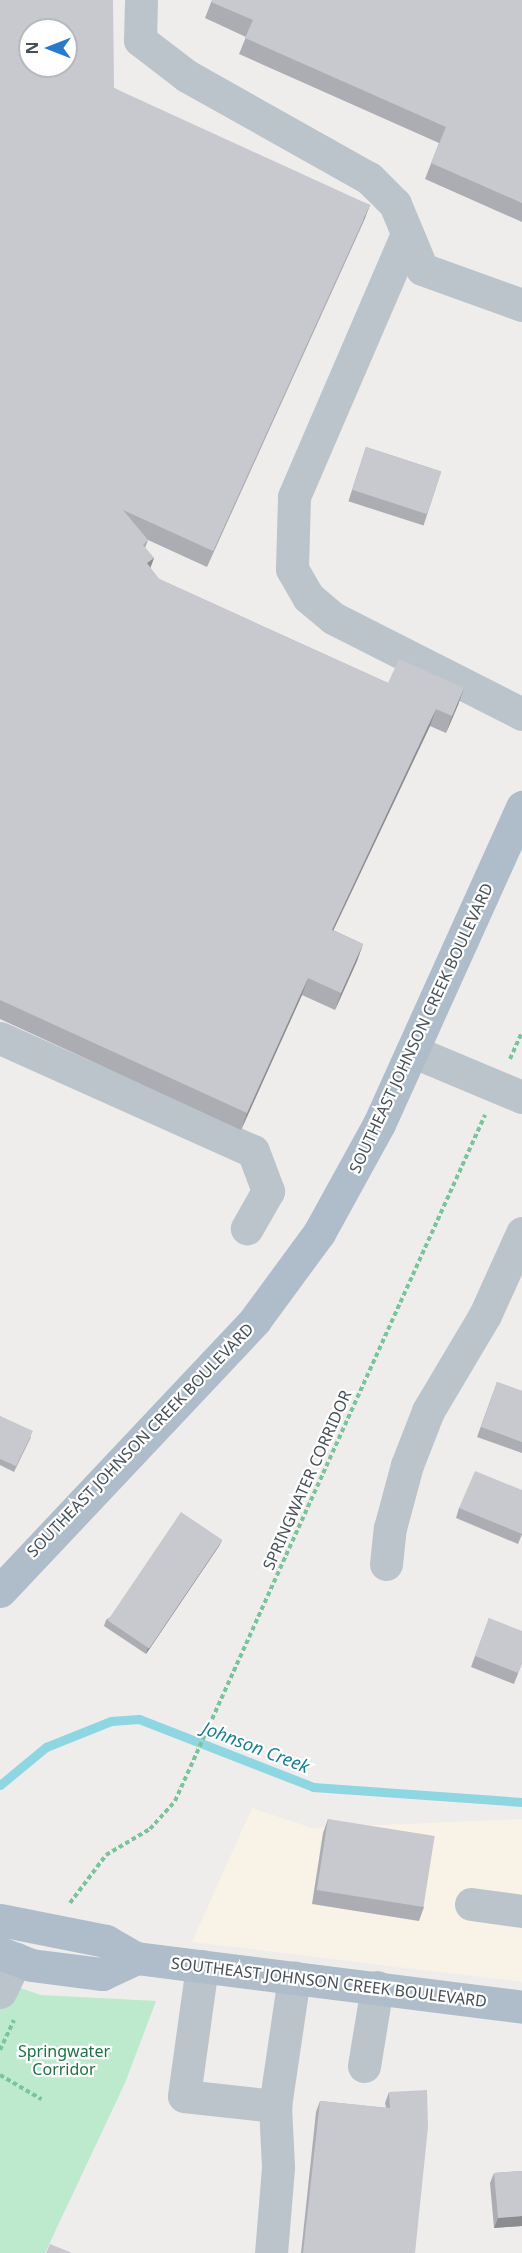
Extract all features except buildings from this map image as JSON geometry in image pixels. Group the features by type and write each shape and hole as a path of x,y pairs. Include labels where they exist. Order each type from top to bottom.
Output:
{"main road":[{"name":"SOUTHEAST JOHNSON CREEK BOULEVARD","path":"0,1591 202,1379 285,1284 356,1170 522,807"},
{"name":"SOUTHEAST JOHNSON CREEK BOULEVARD","path":"0,1920 106,1941 136,1958 522,2007"},
{"path":"8,1956 73,1972 102,1974 136,1958"}],"lane":[{"path":"141,0 140,40 187,76 369,178 395,204 422,269 522,305"},
{"path":"407,234 294,497 292,569 308,597 333,618 522,714"},
{"path":"0,1038 253,1151 268,1191 247,1228"},
{"path":"412,1051 510,1092"},
{"path":"386,1564 390,1528 407,1465 428,1411 485,1315 522,1233"},
{"path":"471,1904 522,1911"},
{"path":"0,1992 8,1956"},
{"path":"202,1966 184,2096 275,2106"},
{"path":"271,2253 278,2167 275,2106 294,1977"},
{"path":"364,2066 377,1988"}],"path":[{"name":"SPRINGWATER CORRIDOR","path":"70,1904 106,1855 150,1829 166,1814 182,1787 258,1618 510,1092 522,1032"},
{"path":"0,2075 40,2098"}],"shaded area":[{"path":"252,1808 312,1828 522,1819 522,1982 192,1942"}],"green space":[{"name":"Springwater Corridor","path":"0,1981 41,1995 156,2001 125,2083 45,2253 0,2253"}],"waterway":[{"name":"Johnson Creek","path":"0,1785 46,1747 111,1721 139,1719 313,1787 522,1802"}]}
